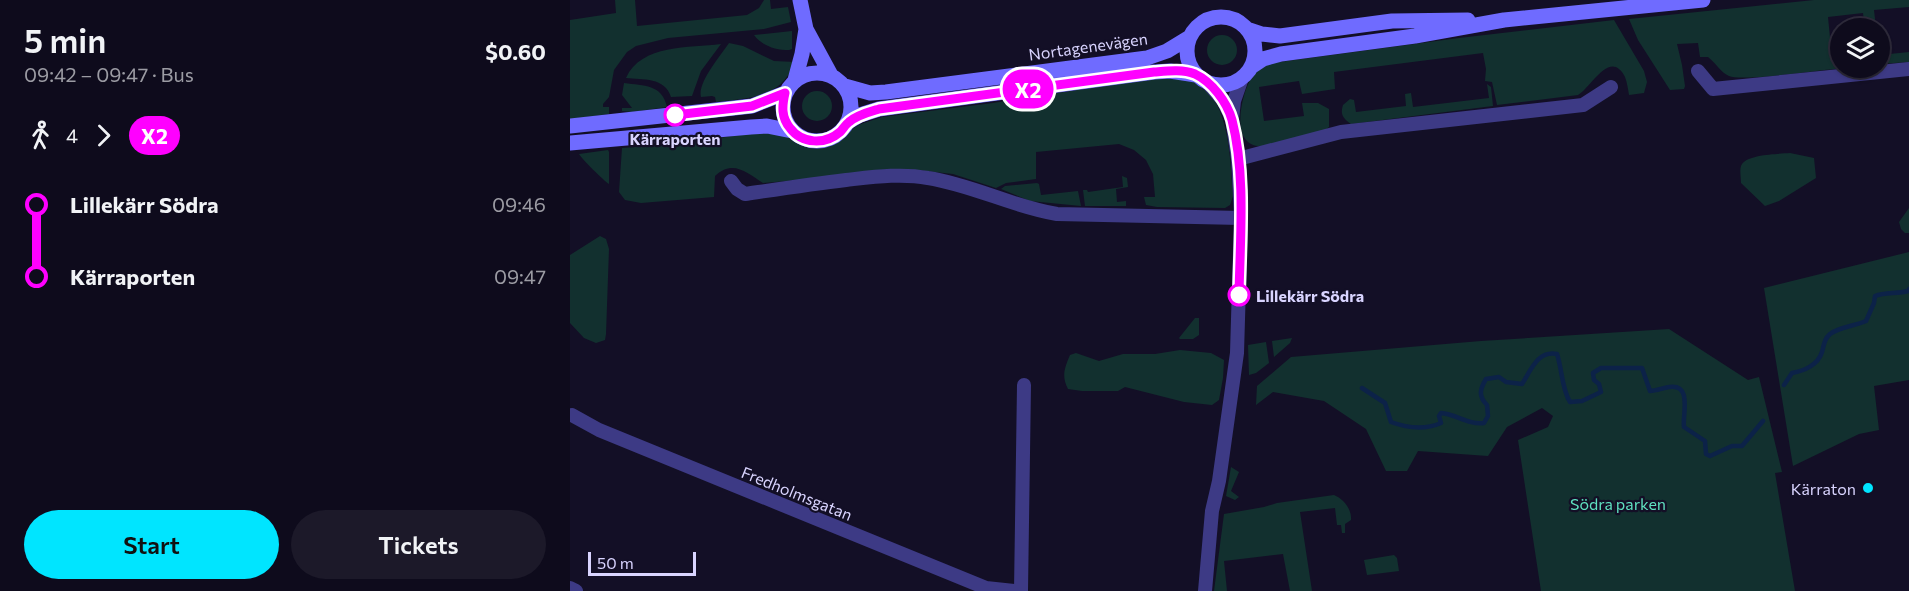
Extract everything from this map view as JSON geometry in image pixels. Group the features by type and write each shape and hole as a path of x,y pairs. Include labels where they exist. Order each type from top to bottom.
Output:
{"street":[{"path":"800,0 806,29 831,75"},
{"name":"Nortagenevägen","path":"570,143 767,126 792,131 811,141 822,141 841,132 848,122 860,115 879,109 1154,72 1185,72 1226,85 1263,59 1281,54 1416,36 1504,20 1703,0"},
{"name":"Nortagenevägen","path":"831,75 845,87 870,93 1147,58 1167,51 1190,37 1206,21 1216,18 1228,18 1247,29 1280,36 1392,21 1504,20"},
{"path":"792,131 783,113 802,54 806,29"},
{"path":"1205,591 1212,511 1237,353 1241,218 1238,159 1232,119 1234,101 1255,47 1247,29"},
{"path":"1190,37 1187,57 1190,66 1223,100 1232,119"},
{"path":"1698,71 1713,89 1909,69"},
{"path":"570,126 752,106 812,73 831,75"},
{"path":"845,87 851,104 848,122"},
{"path":"1238,159 1341,132 1582,105 1611,87"},
{"path":"731,181 745,194 813,184 904,175 948,182 1036,211 1057,214 1241,218"},
{"path":"1021,591 1024,385"},
{"name":"Fredholmsgatan","path":"572,415 599,430 986,588 1014,591"},
{"path":"570,588 576,591"}],"green space":[{"path":"615,0 635,0 637,26 747,15 759,8 764,0 770,0 771,9 788,7 791,22 764,29 668,38 636,46 627,52 614,70 609,97 603,104 603,107 609,107 609,114 570,119 570,20 616,13"},
{"path":"1814,0 1909,0 1909,7 1874,10 1875,18 1864,18 1863,13 1828,17 1830,70 1767,76 1729,76 1708,57 1700,57 1698,43 1677,44 1685,86 1684,89 1670,90 1638,40 1629,19"},
{"path":"1614,20 1644,71 1647,82 1644,93 1629,95 1625,77 1619,69 1613,67 1601,72 1578,95 1497,105 1492,82 1485,81 1486,69 1483,53 1334,72 1335,89 1302,94 1299,81 1259,87 1264,121 1304,116 1302,103 1318,103 1329,109 1329,127 1264,146 1253,145 1246,140 1242,132 1241,111 1246,90 1252,77 1265,64"},
{"path":"792,31 792,49 789,50 770,47 754,35"},
{"path":"1222,35 1233,39 1237,50 1233,61 1222,65 1211,61 1207,50 1211,39"},
{"path":"729,43 743,46 774,61 795,62 781,84 763,94 716,102 715,97 712,96 701,97 706,77"},
{"path":"721,44 701,71 692,96 671,97 664,86 659,83 626,78 633,67 654,53"},
{"path":"1909,52 1909,62 1890,63 1890,54"},
{"path":"1160,77 1181,77 1193,80 1206,89 1222,115 1229,149 1233,196 1230,205 1225,208 1146,205 1144,197 1155,197 1153,174 1146,160 1134,150 1119,144 1036,152 1036,179 1006,183 996,188 953,174 917,170 763,183 746,172 734,168 722,171 715,176 714,197 641,203 625,200 619,192 622,148 675,144 763,132 780,134 807,146 822,147 837,143 853,128 861,124 882,117 993,103"},
{"path":"624,83 656,90 665,99 667,107 632,112 622,111 622,108 632,108 622,95"},
{"path":"1487,84 1491,87 1493,106 1351,124 1342,114 1343,105 1350,99 1354,100 1356,112 1406,106 1405,94 1411,93 1413,107 1489,98"},
{"path":"817,91 828,95 832,106 828,117 817,121 806,117 802,106 806,95"},
{"path":"608,150 609,152 609,184 579,154"},
{"path":"1790,153 1814,158 1816,178 1779,201 1765,206 1741,183 1741,166 1757,156"},
{"path":"1122,176 1127,178 1128,187 1116,189 1117,202 1126,201 1126,206 1085,206 1083,190 1088,192 1123,187"},
{"path":"1037,183 1041,195 1078,191 1081,206 1030,201 1001,189 1005,186"},
{"path":"1909,208 1909,233 1905,233 1899,222"},
{"path":"600,236 606,239 609,249 606,334 605,340 596,343 584,338 570,323 570,255"},
{"path":"1909,252 1909,380 1874,386 1879,430 1859,434 1793,466 1764,288"},
{"path":"1195,318 1199,318 1199,335 1193,339 1180,339 1179,338"},
{"name":"Södra parken","path":"1669,329 1748,380 1759,377 1782,472 1775,473 1795,591 1541,591 1518,440 1548,427 1553,416 1542,408 1507,427 1488,456 1418,451 1407,471 1386,471 1366,429 1324,401 1273,392 1256,405 1257,386 1291,357 1481,341"},
{"path":"1292,338 1290,343 1274,357 1272,341"},
{"path":"1266,342 1269,363 1256,373 1249,375 1248,345"},
{"path":"1180,350 1211,353 1224,360 1219,400 1212,405 1184,402 1125,387 1118,391 1082,391 1068,389 1066,384 1064,372 1070,355 1076,353 1099,361 1123,354 1155,354"},
{"path":"1231,467 1239,472 1231,491 1239,497 1235,500 1226,496"},
{"path":"1334,495 1344,502 1350,512 1351,520 1345,524 1345,533 1342,533 1341,525 1337,525 1335,508 1300,512 1312,591 1290,591 1283,554 1224,561 1227,591 1214,591 1224,514 1277,503"},
{"path":"1394,555 1397,558 1399,571 1367,575 1364,560"}],"waterway":[{"path":"1784,385 1792,373 1814,364 1820,357 1825,340 1830,334 1866,321 1875,296 1904,292 1909,289"},
{"path":"1362,388 1385,403 1391,422 1397,424 1429,427 1441,423 1439,416 1441,413 1484,423 1488,416 1487,405 1482,399 1481,392 1486,379 1499,377 1506,382 1522,384 1540,358 1557,354 1565,392 1570,402 1582,401 1601,392 1593,373 1601,368 1642,368 1650,391 1669,387 1681,390 1685,401 1684,427 1705,441 1706,454 1710,456 1732,446 1742,446 1763,421"}],"bus line":[{"name":"X2","path":"675,115 752,106 785,93 782,102 783,113 792,131 811,141 822,141 841,132 848,122 860,115 879,109 1154,72 1185,72 1196,75 1208,83 1223,100 1232,119 1240,188 1239,295"}],"place":[{"name":"Kärraporten","path":"675,115"},
{"name":"Lillekärr Södra","path":"1239,295"},
{"name":"Kärraton","path":"1868,488"}]}
